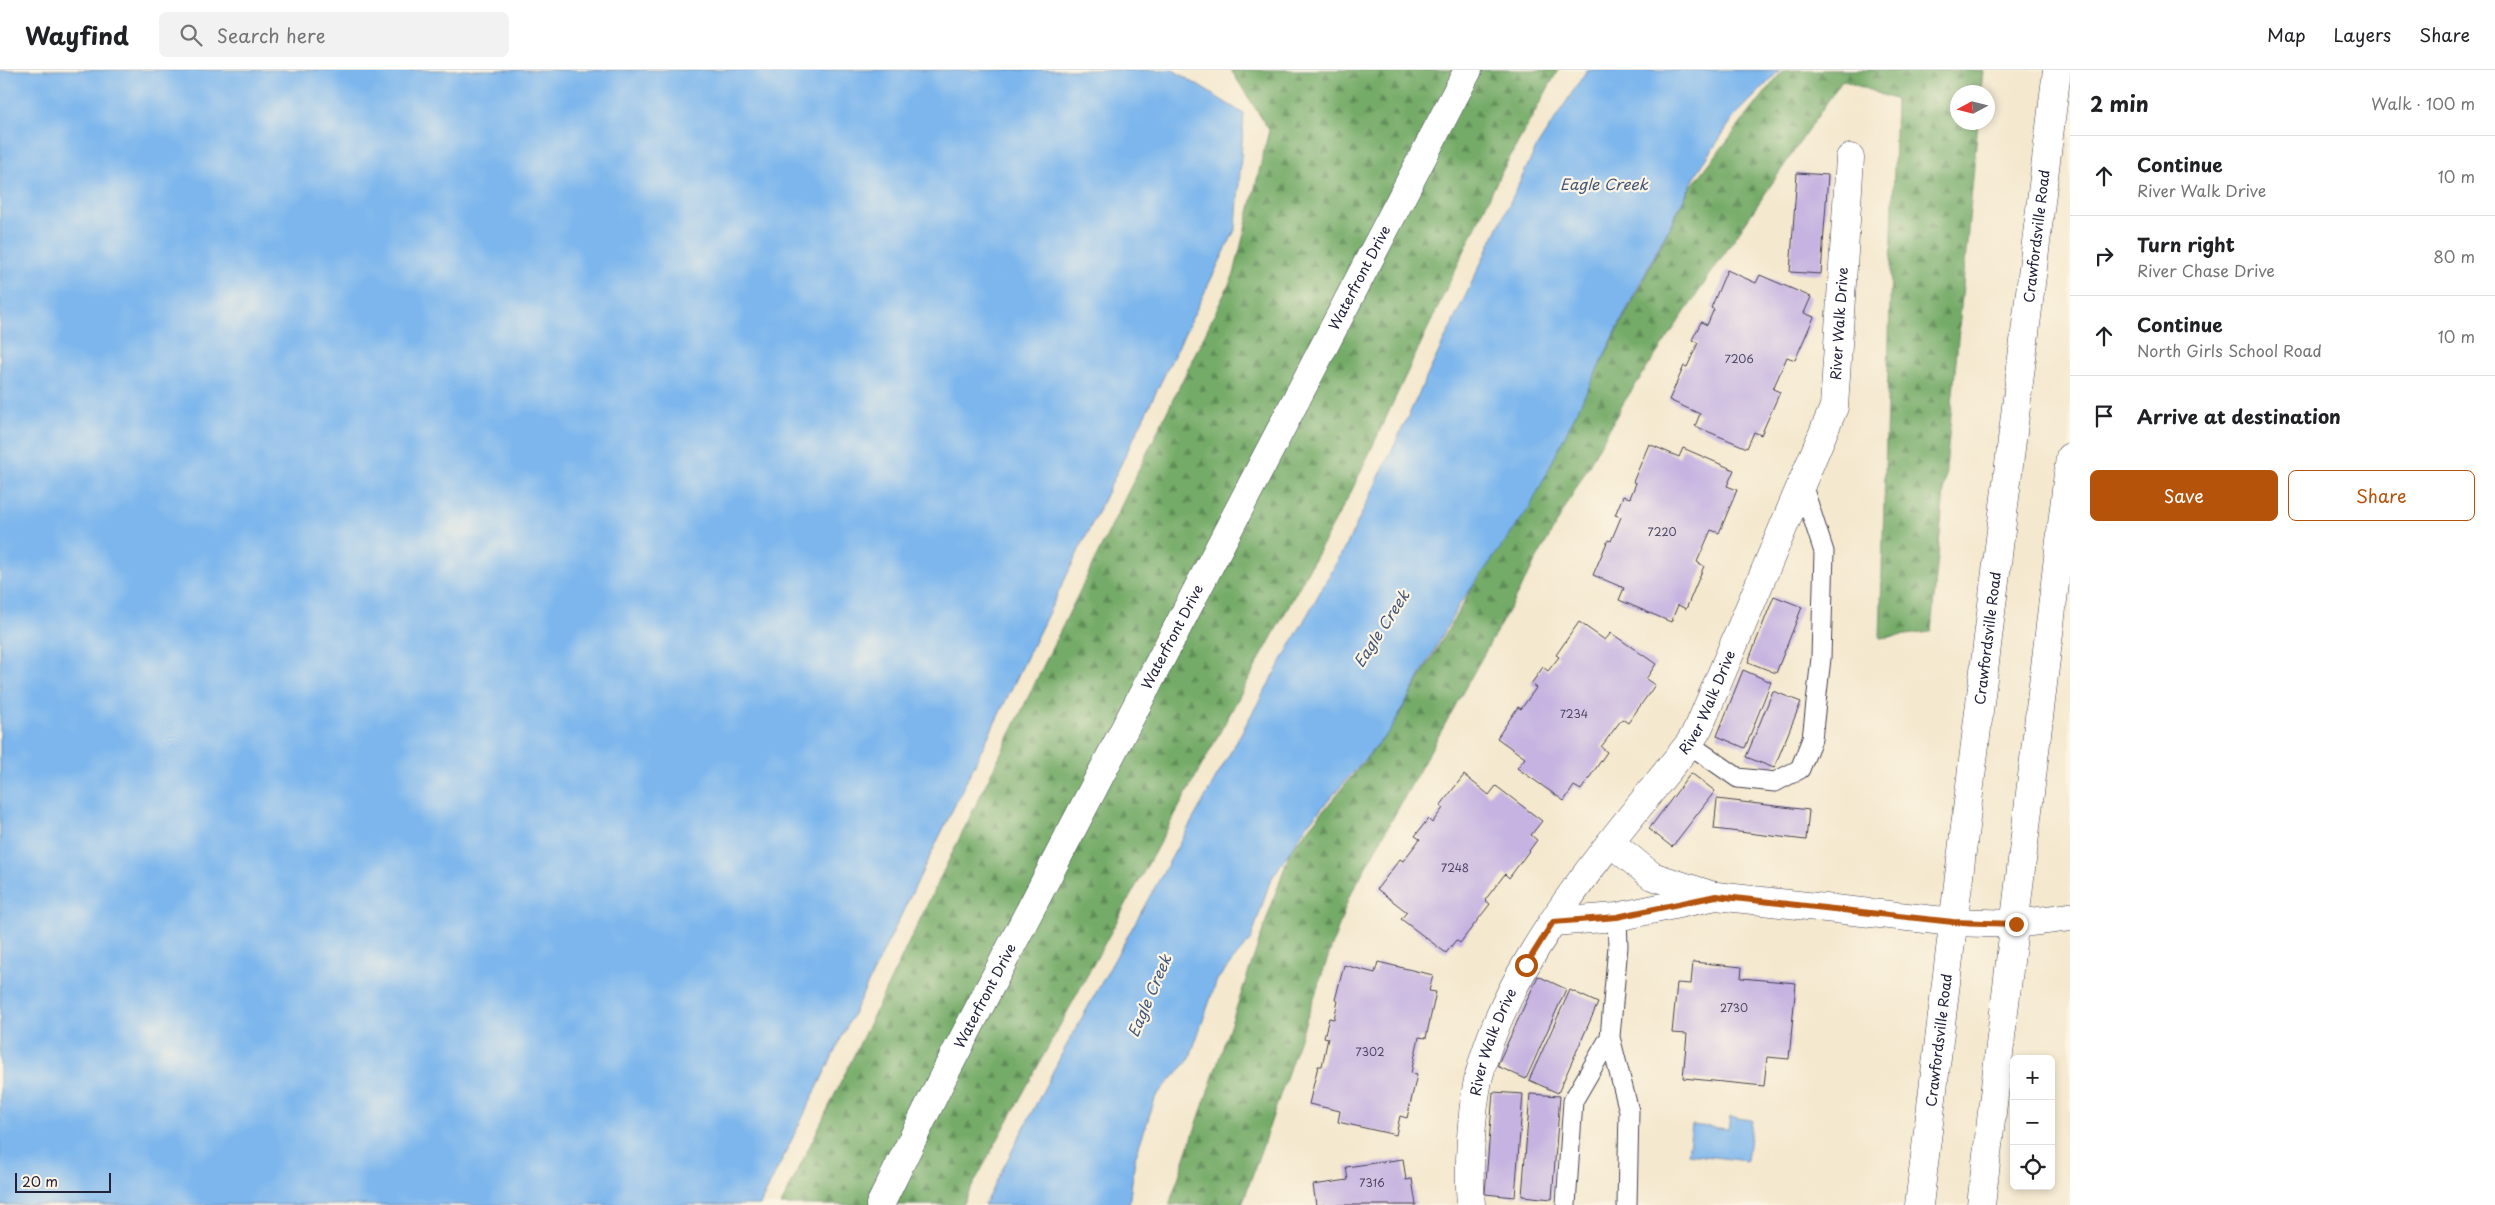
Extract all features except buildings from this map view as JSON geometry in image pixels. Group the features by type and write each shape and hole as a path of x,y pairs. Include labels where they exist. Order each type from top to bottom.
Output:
{"street":[{"name":"Waterfront Drive","path":"880,1205 944,1075 1468,70"},
{"name":"Crawfordsville Road","path":"1919,1205 2057,70"},
{"name":"River Walk Drive","path":"1471,1205 1474,1105 1480,1076 1511,993 1553,922 1610,844 1689,744 1699,727 1834,407 1850,158"},
{"path":"1981,1205 2016,924 2070,457"},
{"path":"1610,844 1652,876 1716,896 1953,922 2016,924 2070,917"},
{"path":"1553,922 1617,917 1716,896"}],"lane":[{"path":"1689,744 1738,778 1776,782 1800,769 1812,739 1821,658 1824,552 1802,484"},
{"path":"1617,917 1618,946 1610,1037 1629,1111 1626,1205"},
{"path":"1566,1205 1573,1101 1610,1037"}],"green space":[{"path":"1231,70 1558,70 1499,177 1352,490 962,1205 781,1205 1234,274 1269,130"},
{"path":"1783,70 1983,70 1982,85 1950,85 1950,130 1977,130 1931,632 1880,638 1896,100 1842,80 1624,402 1349,897 1242,1205 1169,1205 1290,851 1391,729 1601,363 1690,188"}],"water":[{"path":"0,70 1173,70 1244,114 1236,228 760,1205 0,1205"},
{"name":"Eagle Creek","path":"1587,70 1780,70 1734,117 1697,173 1632,299 1530,507 1459,605 1391,729 1307,825 1270,881 1251,939 1217,980 1189,1060 1156,1096 1135,1158 1129,1205 984,1205 1065,1048 1348,542 1536,148"},
{"path":"1730,1117 1752,1120 1747,1161 1688,1154 1692,1125 1728,1129"}],"route":[{"path":"1526,965 1553,922 1617,917 1716,896 1953,922 2016,924"}]}
